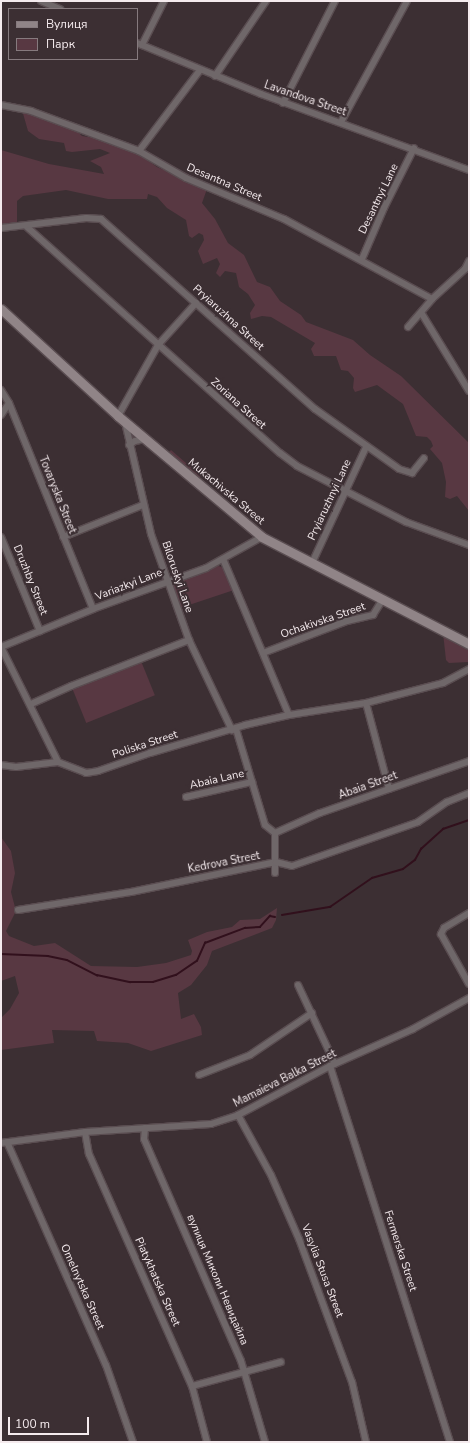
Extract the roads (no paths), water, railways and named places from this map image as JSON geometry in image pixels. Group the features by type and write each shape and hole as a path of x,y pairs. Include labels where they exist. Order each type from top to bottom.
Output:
{"street":[{"path":"41,1 58,8"},
{"path":"139,44 164,1"},
{"path":"215,76 266,1"},
{"path":"283,103 335,1"},
{"path":"340,122 407,1"},
{"name":"Lavandova Street","path":"139,44 283,103 414,148 469,170"},
{"path":"139,151 200,70"},
{"name":"Desantna Street","path":"1,105 31,111 139,151 186,178 278,216 362,259 432,299"},
{"name":"Desantnyi Lane","path":"362,259 384,208 414,148"},
{"name":"Pryiaruzhna Street","path":"1,228 28,227 55,221 101,219 288,387 366,447 399,468 412,473 424,458"},
{"name":"Zoriana Street","path":"28,227 280,454 298,466 406,522 469,545"},
{"path":"408,327 422,314 432,299 465,269 469,261"},
{"path":"121,419 158,345 196,303"},
{"name":"Mukachivska Street","path":"1,309 121,419 262,537 469,644"},
{"path":"422,314 469,391"},
{"name":"Tovaryska Street","path":"1,390 9,403 93,609"},
{"path":"1,415 9,403"},
{"name":"Biloruskyi Lane","path":"121,419 129,445 143,505 189,640 234,730 265,825 275,833"},
{"path":"129,445 135,441 145,439"},
{"name":"Pryiaruzhnyi Lane","path":"312,563 366,447"},
{"path":"63,537 143,505"},
{"name":"Druzhby Street","path":"1,537 40,631"},
{"name":"Variazkyi Lane","path":"1,647 93,609 223,559 262,537"},
{"path":"223,559 289,715"},
{"name":"Ochakivska Street","path":"263,653 347,622 373,615 383,599"},
{"path":"31,704 71,686 189,640"},
{"path":"1,647 31,704 58,762 16,767 1,765"},
{"name":"Poliska Street","path":"58,762 86,772 98,771 185,742 289,715 366,703 443,683 469,669"},
{"path":"366,703 389,789"},
{"name":"Abaia Street","path":"275,833 389,789 469,761"},
{"name":"Abaia Lane","path":"186,797 252,782"},
{"name":"Kedrova Street","path":"18,910 131,892 276,862 292,866 418,822 446,802 469,793"},
{"path":"275,833 275,873"},
{"path":"469,913 444,928 441,934 469,984"},
{"name":"Fermerska Street","path":"298,985 312,1013 332,1065 450,1442"},
{"name":"Mamaieva Balka Street","path":"4,1142 85,1132 211,1124 238,1115 332,1065 413,1029 469,998"},
{"path":"199,1075 250,1055 312,1013"},
{"name":"Vasylia Stusa Street","path":"238,1115 271,1175 299,1239 352,1382 366,1442"},
{"name":"вулиця Миколи Невидайла","path":"145,1128 144,1139 246,1372 265,1442"},
{"name":"Piatykhatska Street","path":"85,1132 89,1154 192,1386 207,1442"},
{"name":"Omelnytska Street","path":"4,1142 106,1364 133,1442"},
{"path":"192,1386 282,1362"}],"waterway":[{"path":"282,915 330,907 372,878 403,869 415,860 421,849 443,829 469,820"},
{"path":"1,954 48,956 67,960 97,975 130,982 153,982 176,975 197,961 205,943 245,928 260,927 270,916 275,917"}]}
